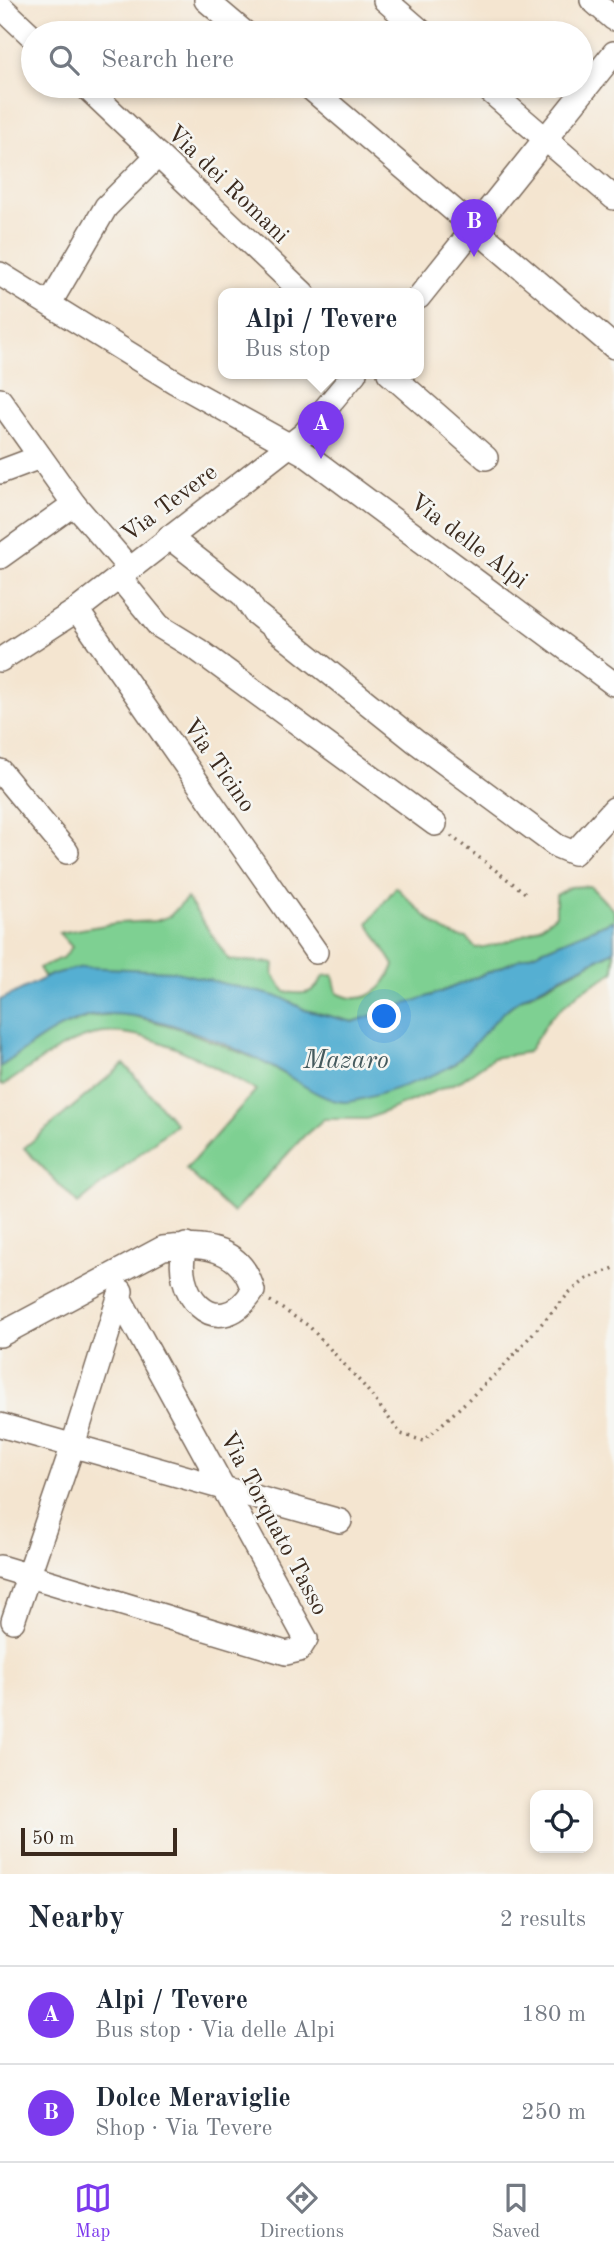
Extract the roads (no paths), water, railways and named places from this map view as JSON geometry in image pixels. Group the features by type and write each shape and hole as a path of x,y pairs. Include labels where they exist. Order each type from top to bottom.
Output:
{"street":[{"path":"206,0 231,21"},
{"path":"384,0 409,21"},
{"path":"592,0 614,19"},
{"path":"0,6 21,26"},
{"path":"593,78 614,53"},
{"name":"Via dei Romani","path":"98,98 298,288"},
{"path":"321,98 614,347"},
{"path":"498,98 614,198"},
{"path":"424,291 577,98"},
{"path":"50,303 106,207 158,155"},
{"name":"Via delle Alpi","path":"0,274 175,382 290,444 614,684"},
{"name":"Via Tevere","path":"0,660 77,610 304,434 350,379"},
{"path":"396,379 486,458"},
{"path":"0,400 124,572 159,626 198,650 435,824"},
{"path":"0,472 40,457"},
{"path":"0,557 74,504"},
{"path":"169,537 243,595 255,613 415,741 557,846 574,853 614,809"},
{"name":"Via Ticino","path":"77,610 316,952"},
{"path":"0,771 67,852"},
{"path":"0,1335 163,1248 186,1245 211,1248 240,1262 249,1276 253,1291 246,1302 229,1314 211,1316 201,1309 182,1274 181,1259 186,1245"},
{"path":"13,1621 73,1445 130,1264"},
{"name":"Via Torquato Tasso","path":"0,1567 286,1653 299,1650 306,1639 119,1297"},
{"path":"0,1425 340,1521"}],"water":[{"name":"Mazaro","path":"614,920 614,951 519,1000 501,1014 455,1063 419,1080 355,1101 328,1098 236,1049 185,1029 132,1016 108,1014 75,1021 42,1038 0,1067 0,1000 53,974 83,967 172,971 283,998 305,1010 353,1022 441,992"}],"place":[{"name":"Dolce Meraviglie","path":"474,257"},
{"name":"Alpi / Tevere","path":"321,459"}]}
